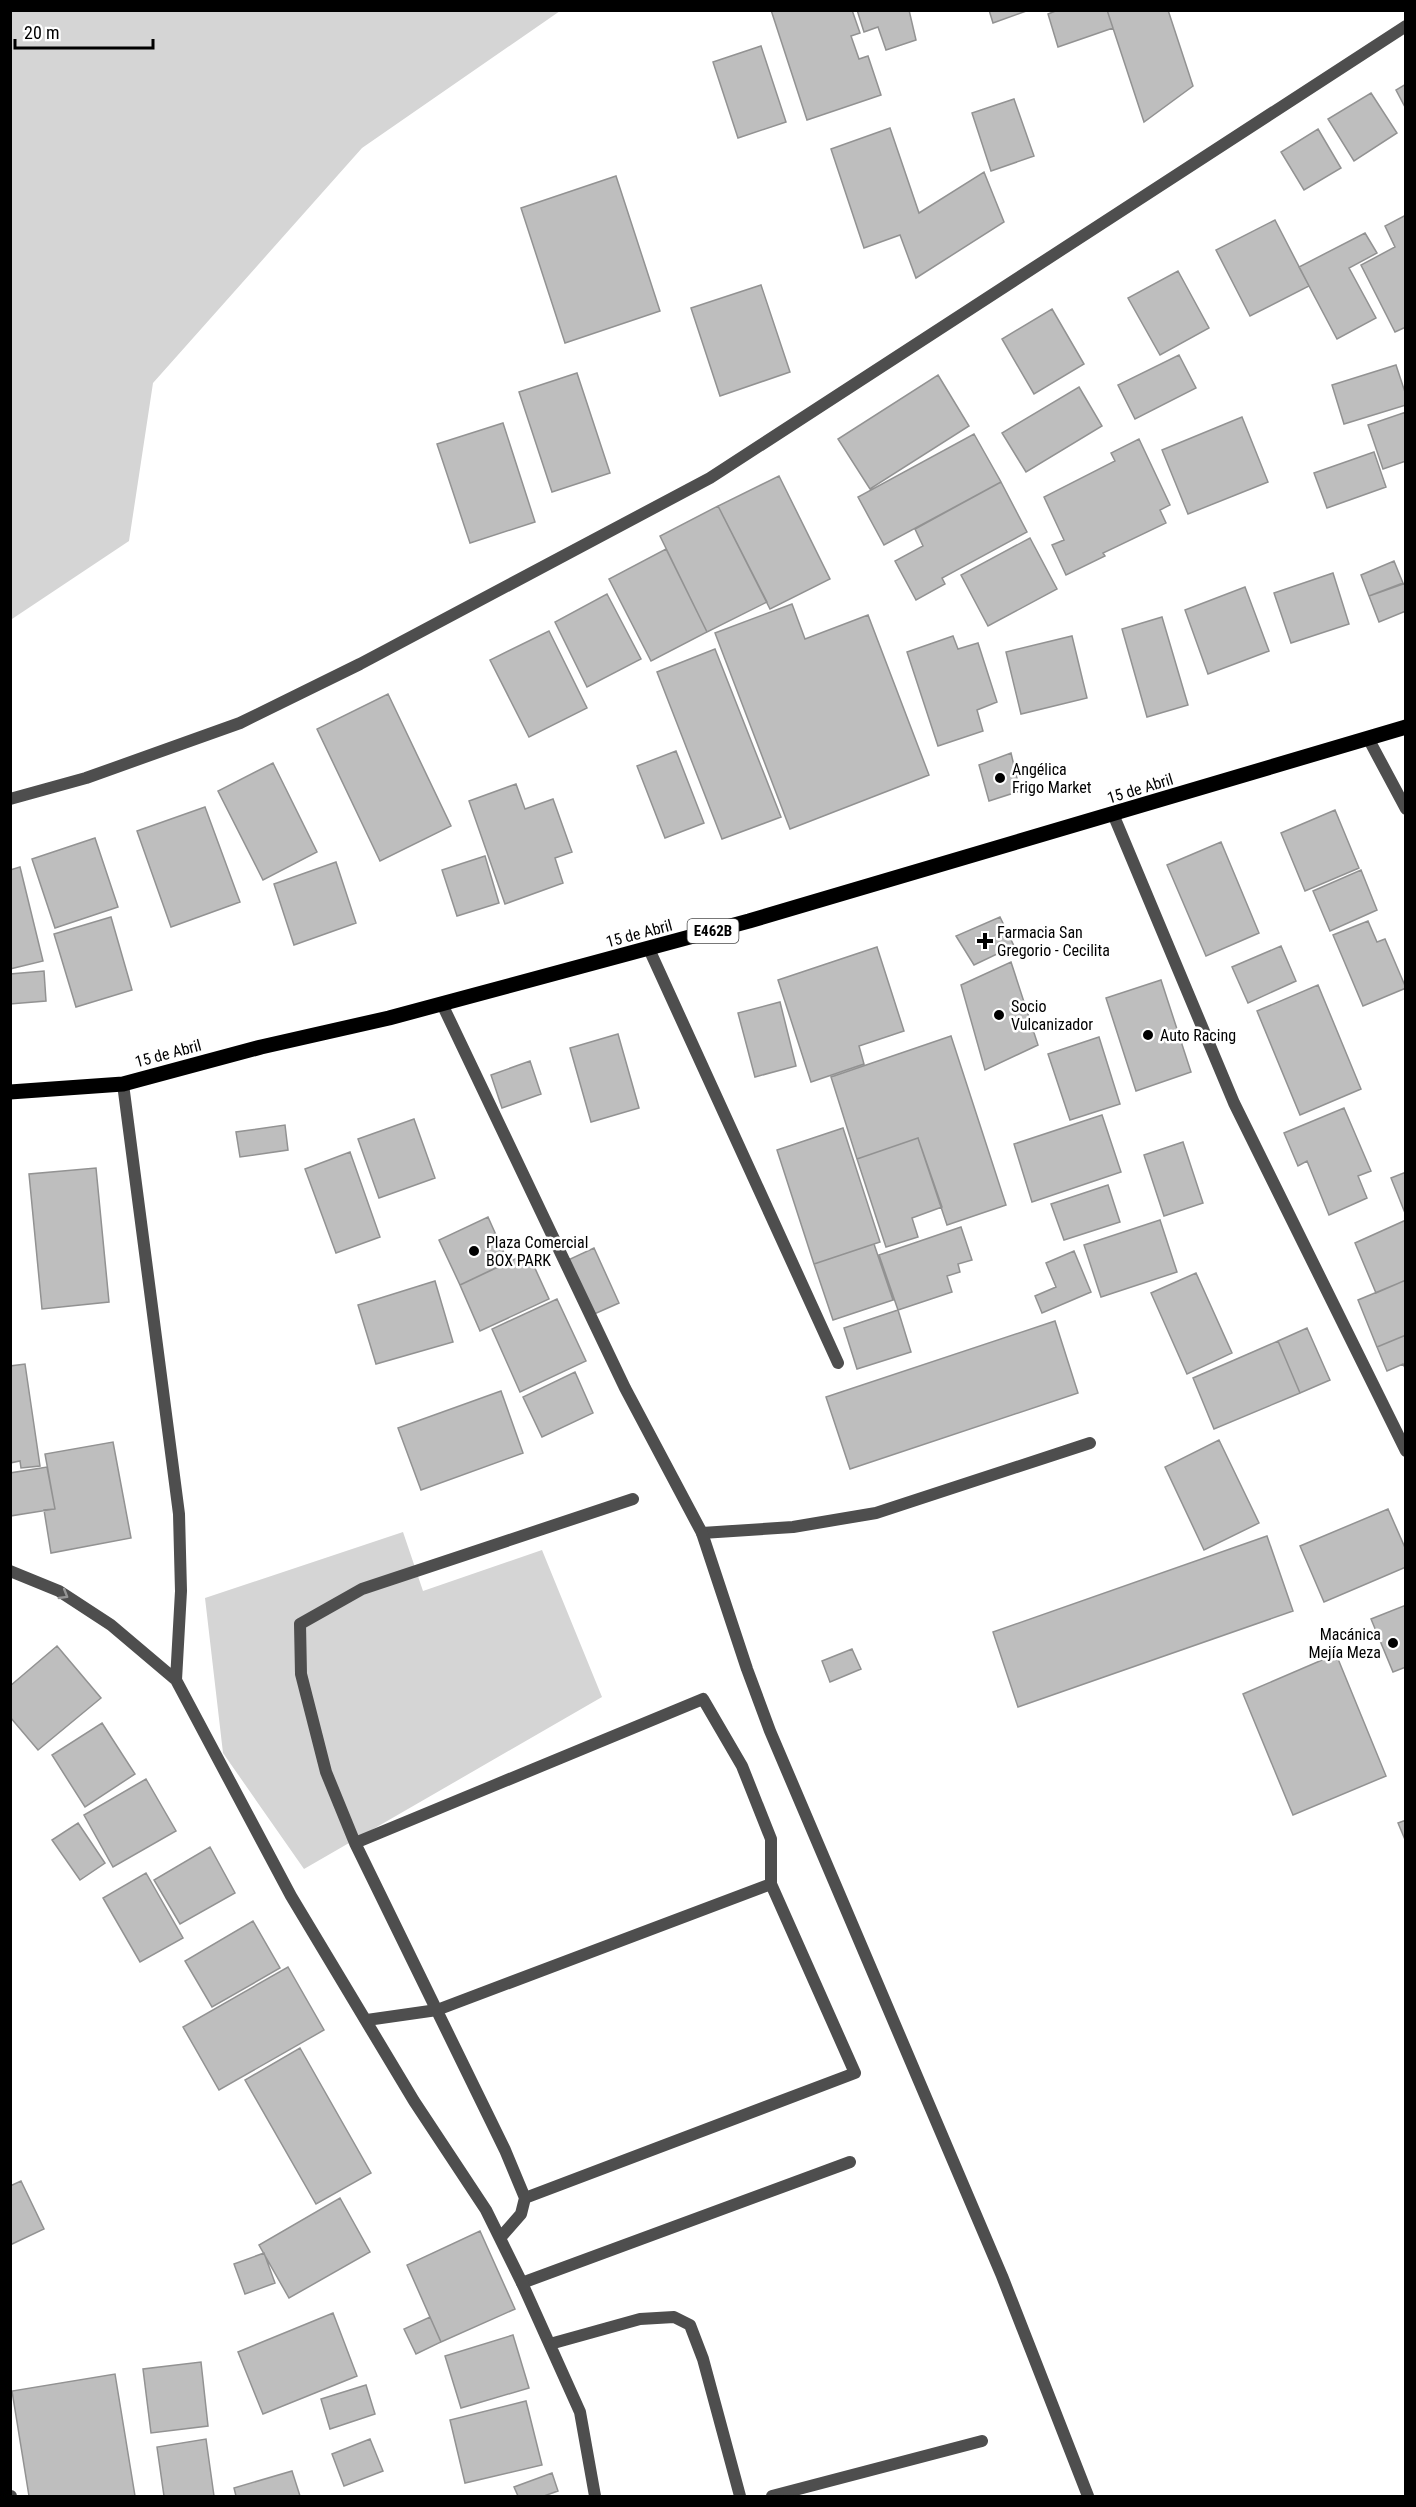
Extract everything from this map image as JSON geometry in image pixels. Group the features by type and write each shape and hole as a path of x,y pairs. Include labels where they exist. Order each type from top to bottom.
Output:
{"main road":[{"name":"15 de Abril","path":"10,1092 123,1084 261,1047 442,1004 649,949 1406,727"}],"street":[{"path":"10,799 86,778 240,723 360,664 710,478 1406,26"},
{"path":"1368,738 1406,809"},
{"path":"1113,814 1234,1103 1406,1451"},
{"path":"649,949 838,1363"},
{"path":"442,1004 625,1388 702,1533 770,1731 1002,2276 1088,2496"},
{"path":"123,1084 179,1514 181,1591 176,1680"},
{"path":"702,1533 793,1527 876,1513 1090,1443"},
{"path":"500,2238 521,2214 525,2198 505,2150 355,1843 326,1772 301,1674 300,1624 362,1589 633,1499"},
{"path":"10,1571 59,1591 111,1625 176,1680 291,1896 414,2101 486,2210 522,2283 580,2412 595,2496"},
{"path":"355,1843 703,1699 742,1766 771,1839 771,1884 855,2073 525,2198"},
{"path":"367,2020 437,2010 771,1884"},
{"path":"522,2283 850,2162"},
{"path":"550,2344 640,2319 674,2317 690,2325 703,2359 740,2496"},
{"path":"772,2496 982,2441"}],"shaded area":[{"path":"11,10 560,11 362,148 153,383 129,541 12,619"},
{"path":"403,1532 423,1591 542,1550 602,1697 304,1869 223,1753 205,1598"}],"building":[{"path":"771,10 852,10 860,33 851,36 859,59 868,56 881,95 807,120"},
{"path":"857,10 909,10 916,40 886,50 878,27 864,32"},
{"path":"989,10 1029,10 993,23"},
{"path":"1058,10 1107,10 1113,28 1058,47 1048,14"},
{"path":"1107,10 1168,10 1193,86 1144,122"},
{"path":"761,46 786,122 738,138 713,62"},
{"path":"1406,84 1406,109 1396,90"},
{"path":"1371,93 1397,133 1354,161 1328,119"},
{"path":"1014,99 1034,156 991,171 972,113"},
{"path":"890,128 919,213 984,172 1004,222 916,278 900,235 864,248 831,149"},
{"path":"1318,129 1341,168 1304,190 1281,152"},
{"path":"616,176 660,311 565,343 521,208"},
{"path":"1406,215 1406,327 1395,332 1361,265 1395,247 1385,226"},
{"path":"1275,220 1309,286 1250,316 1216,250"},
{"path":"1365,233 1377,253 1349,268 1376,318 1337,339 1299,267"},
{"path":"1178,271 1209,328 1160,355 1128,298"},
{"path":"761,285 790,372 720,396 691,308"},
{"path":"1052,309 1084,364 1034,394 1002,339"},
{"path":"1179,355 1196,388 1135,419 1118,385"},
{"path":"1396,365 1406,395 1406,405 1344,424 1332,385"},
{"path":"577,373 610,473 552,492 519,392"},
{"path":"938,375 969,426 870,489 838,439"},
{"path":"1079,387 1102,426 1026,472 1002,433"},
{"path":"1406,412 1406,461 1383,469 1368,425"},
{"path":"1242,417 1268,482 1188,514 1162,450"},
{"path":"503,423 535,522 470,543 437,444"},
{"path":"974,434 1001,482 884,545 858,497"},
{"path":"1139,439 1170,505 1160,510 1166,523 1103,553 1105,556 1066,575 1052,545 1064,540 1044,497 1115,461 1111,453"},
{"path":"1374,452 1386,487 1327,508 1314,473"},
{"path":"779,476 830,579 770,609 718,506"},
{"path":"1001,482 1027,532 942,578 945,584 916,600 895,561 923,546 915,529"},
{"path":"718,506 767,602 707,632 660,536"},
{"path":"1030,538 1057,589 988,626 961,575"},
{"path":"666,549 707,632 651,661 609,579"},
{"path":"1394,561 1403,583 1369,596 1361,575"},
{"path":"1333,573 1349,624 1291,643 1274,593"},
{"path":"1406,583 1406,611 1379,622 1369,596"},
{"path":"1245,587 1269,651 1208,674 1185,610"},
{"path":"607,594 641,659 587,687 555,622"},
{"path":"792,604 805,639 868,615 929,775 790,829 715,633"},
{"path":"1162,617 1188,705 1147,717 1122,629"},
{"path":"549,631 587,708 529,737 490,660"},
{"path":"953,636 958,649 978,643 997,702 977,710 983,731 938,746 907,652"},
{"path":"1072,636 1087,698 1021,714 1006,652"},
{"path":"715,649 781,817 722,839 657,672"},
{"path":"388,694 451,826 380,861 317,729"},
{"path":"676,751 704,823 665,838 637,766"},
{"name":"Angélica Frigo Market","path":"1011,753 1020,791 989,801 979,765"},
{"path":"273,763 317,852 263,880 218,791"},
{"path":"516,784 525,809 553,799 572,852 555,858 563,883 505,904 469,801"},
{"path":"205,807 240,902 171,927 137,831"},
{"path":"1335,810 1359,868 1305,891 1281,833"},
{"path":"95,838 118,907 55,928 32,859"},
{"path":"1221,842 1259,933 1206,956 1167,865"},
{"path":"485,856 499,903 457,916 442,870"},
{"path":"336,862 356,923 294,945 274,884"},
{"path":"20,867 43,961 10,969 10,870"},
{"path":"1361,870 1377,910 1330,931 1313,891"},
{"path":"111,917 132,990 76,1007 54,934"},
{"name":"Farmacia San Gregorio - Cecilita","path":"1000,917 1014,946 974,965 956,936"},
{"path":"1368,921 1377,942 1385,939 1406,988 1363,1006 1333,935"},
{"path":"1281,946 1296,981 1248,1003 1232,967"},
{"path":"877,947 904,1031 859,1046 864,1064 811,1082 778,980"},
{"name":"Socio Vulcanizador","path":"1011,962 1038,1045 985,1070 961,985"},
{"path":"44,971 46,1001 10,1004 10,974"},
{"name":"Auto Racing","path":"1161,980 1191,1072 1136,1091 1106,998"},
{"path":"1318,985 1361,1089 1300,1115 1257,1011"},
{"path":"780,1002 796,1066 755,1077 738,1013"},
{"path":"618,1034 639,1108 591,1122 570,1048"},
{"path":"951,1036 1006,1205 947,1225 918,1138 857,1159 831,1077"},
{"path":"1099,1037 1120,1104 1070,1120 1048,1054"},
{"path":"530,1061 541,1094 502,1108 491,1075"},
{"path":"1344,1108 1371,1171 1358,1176 1367,1198 1329,1215 1307,1161 1298,1166 1284,1133"},
{"path":"1102,1115 1121,1172 1032,1202 1014,1144"},
{"path":"414,1119 435,1178 379,1198 358,1139"},
{"path":"285,1125 288,1150 240,1157 236,1132"},
{"path":"843,1128 880,1242 814,1264 777,1150"},
{"path":"918,1138 942,1207 912,1218 918,1237 886,1247 857,1159"},
{"path":"1183,1142 1203,1203 1164,1216 1144,1155"},
{"path":"350,1152 380,1237 336,1253 305,1169"},
{"path":"96,1168 109,1302 42,1309 29,1174"},
{"path":"1406,1172 1406,1213 1405,1213 1391,1178"},
{"path":"1108,1185 1120,1222 1064,1240 1051,1204"},
{"name":"Plaza Comercial BOX PARK","path":"488,1217 508,1262 460,1285 439,1240"},
{"path":"1160,1220 1177,1272 1101,1297 1084,1245"},
{"path":"1406,1220 1406,1280 1376,1293 1355,1243"},
{"path":"961,1227 972,1260 958,1264 960,1272 947,1276 952,1292 898,1310 879,1255"},
{"path":"874,1244 893,1300 833,1320 814,1264"},
{"path":"594,1248 619,1303 592,1315 568,1260"},
{"path":"1074,1251 1091,1292 1042,1313 1035,1296 1056,1287 1046,1263"},
{"path":"528,1253 549,1299 480,1331 460,1285"},
{"path":"1196,1273 1232,1353 1187,1374 1151,1293"},
{"path":"1406,1280 1406,1335 1377,1347 1358,1300"},
{"path":"435,1281 453,1342 376,1364 358,1305"},
{"path":"557,1299 586,1361 520,1392 492,1329"},
{"path":"898,1310 911,1352 857,1369 844,1328"},
{"path":"1055,1321 1078,1393 850,1469 826,1397"},
{"path":"1307,1328 1330,1380 1300,1393 1278,1341"},
{"path":"1406,1335 1406,1370 1403,1364 1387,1371 1377,1347"},
{"path":"1278,1341 1300,1393 1214,1429 1193,1378"},
{"path":"25,1364 40,1466 21,1468 20,1461 10,1463 10,1366"},
{"path":"575,1372 593,1413 542,1437 523,1397"},
{"path":"501,1391 523,1453 421,1490 398,1428"},
{"path":"1219,1440 1259,1523 1204,1550 1165,1467"},
{"path":"113,1442 131,1538 51,1553 44,1510 55,1509 45,1454"},
{"path":"47,1467 55,1509 10,1516 10,1473"},
{"path":"1388,1509 1406,1550 1406,1567 1324,1602 1300,1546"},
{"path":"1267,1536 1293,1611 1018,1707 993,1632"},
{"name":"Macánica Mejía Meza","path":"1406,1605 1406,1667 1393,1672 1371,1619"},
{"path":"57,1646 101,1698 38,1750 10,1717 10,1686"},
{"path":"852,1649 861,1669 830,1682 822,1661"},
{"path":"1336,1654 1386,1776 1293,1815 1243,1694"},
{"path":"102,1723 135,1774 85,1807 52,1755"},
{"path":"146,1779 176,1831 113,1867 84,1815"},
{"path":"1406,1820 1406,1842 1398,1823"},
{"path":"78,1823 105,1863 80,1880 52,1840"},
{"path":"210,1847 235,1893 180,1924 154,1880"},
{"path":"146,1873 183,1938 140,1962 103,1898"},
{"path":"253,1921 280,1968 212,2007 185,1961"},
{"path":"288,1967 324,2030 219,2090 183,2027"},
{"path":"300,2048 371,2173 316,2204 245,2080"},
{"path":"21,2181 44,2229 10,2245 10,2186"},
{"path":"340,2198 370,2252 289,2298 259,2245"},
{"path":"480,2231 515,2309 441,2342 407,2265"},
{"path":"264,2253 275,2283 245,2294 234,2264"},
{"path":"333,2313 357,2376 263,2414 238,2352"},
{"path":"430,2317 441,2342 416,2354 404,2329"},
{"path":"513,2335 529,2388 461,2408 445,2356"},
{"path":"201,2362 208,2426 151,2433 143,2369"},
{"path":"115,2374 135,2496 29,2496 12,2391"},
{"path":"366,2385 375,2414 330,2429 321,2399"},
{"path":"526,2401 542,2465 465,2483 450,2420"},
{"path":"206,2439 214,2496 164,2496 157,2447"},
{"path":"370,2439 383,2471 344,2486 332,2454"},
{"path":"292,2471 300,2496 236,2496 234,2488"},
{"path":"552,2473 558,2491 544,2496 518,2496 514,2487"}],"place":[{"name":"Angélica Frigo Market","path":"1000,778"},
{"name":"Farmacia San Gregorio - Cecilita","path":"985,941"},
{"name":"Socio Vulcanizador","path":"999,1015"},
{"name":"Auto Racing","path":"1148,1035"},
{"name":"Plaza Comercial BOX PARK","path":"474,1251"},
{"name":"Macánica Mejía Meza","path":"1393,1643"}]}
